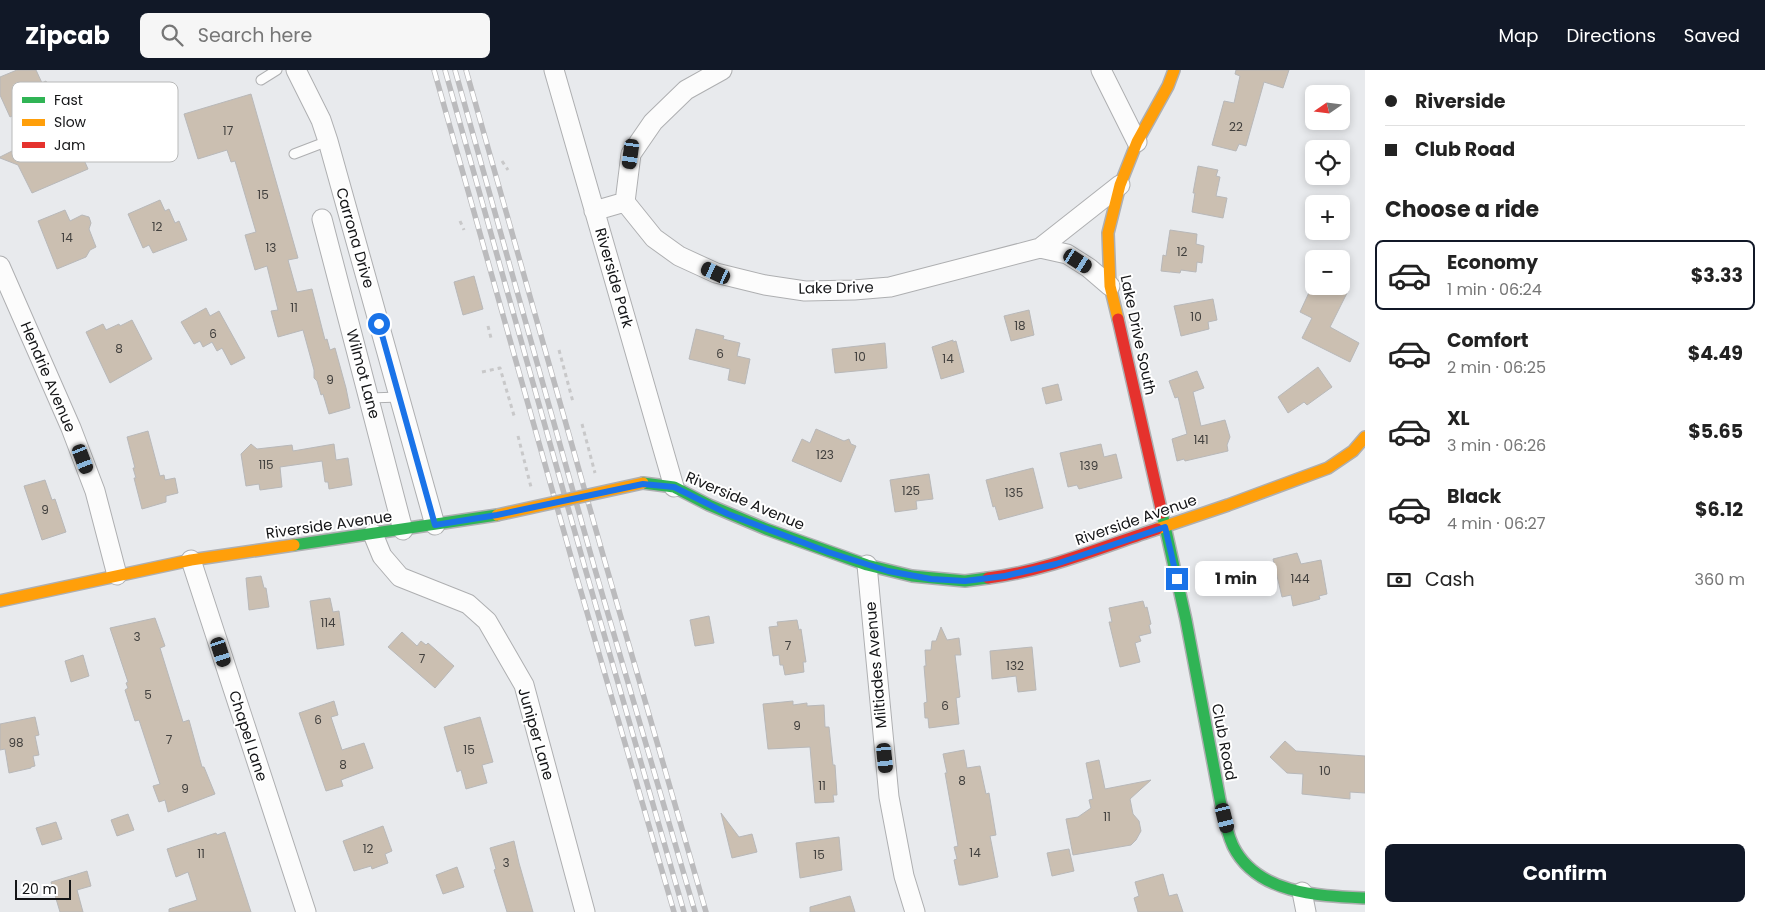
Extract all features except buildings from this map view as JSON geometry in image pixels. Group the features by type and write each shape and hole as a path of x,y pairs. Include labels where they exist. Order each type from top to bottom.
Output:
{"street":[{"name":"Carrona Drive","path":"296,70 321,120 328,141 435,525"},
{"name":"Riverside Park","path":"554,70 674,487"},
{"path":"594,211 624,202 631,154 653,122 686,90 722,70"},
{"path":"1102,70 1137,142"},
{"name":"Lake Drive South","path":"1165,527 1110,286 1108,233 1120,186 1137,142 1168,86 1174,70"},
{"name":"Lake Drive","path":"624,202 654,238 679,256 716,273 805,291 854,290 890,287 1040,248 1120,186"},
{"name":"Wilmot Lane","path":"322,218 404,530"},
{"name":"Lake Drive","path":"1040,248 1067,254 1089,268 1110,286"},
{"name":"Hendrie Avenue","path":"0,266 95,491 117,575"},
{"name":"Riverside Avenue","path":"0,602 191,560 497,515 643,484 674,487 709,505 766,529 867,565 904,575 931,579 982,580 1056,564 1328,468 1353,450 1365,437"},
{"name":"Club Road","path":"1165,527 1182,597 1212,762 1230,838 1236,851 1252,870 1274,884 1326,896 1365,898"},
{"name":"Juniper Lane","path":"372,534 382,556 400,577 468,604 487,621 524,686 585,912"},
{"name":"Chapel Lane","path":"191,560 306,912"},
{"name":"Miltiades Avenue","path":"867,565 889,797 904,876 915,912"},
{"path":"1302,892 1306,912"}],"lane":[{"path":"261,80 277,70"},
{"path":"294,154 328,141"},
{"path":"369,398 400,397"}],"path":[{"path":"502,161 508,170"},
{"path":"460,221 464,230"},
{"path":"488,326 491,338 494,337"},
{"path":"559,350 574,402"},
{"path":"482,372 500,368 515,419"},
{"path":"582,424 582,434 596,476"},
{"path":"518,436 532,487"}],"railway":[{"path":"434,70 575,571 674,912"},
{"path":"445,70 684,912"},
{"path":"455,70 594,566 695,912"},
{"path":"466,70 706,912"}],"traffic: fast":[{"path":"643,483 674,487 709,505 766,529 867,565 912,576 965,581 988,578"},
{"path":"1162,513 1186,620 1221,805 1227,831 1233,846 1244,862 1257,874 1273,883 1309,893 1365,898"},
{"path":"294,545 497,515"}],"traffic: slow":[{"path":"1118,319 1110,286 1108,233 1120,185 1137,142 1168,86 1174,70"},
{"path":"1157,529 1328,468 1353,451 1365,437"},
{"path":"497,515 643,483"},
{"path":"0,601 191,560 294,545"}],"traffic: jam":[{"path":"1118,319 1162,513"},
{"path":"988,578 1010,575 1052,564 1157,529"}],"route":[{"path":"379,324 435,525 497,515 643,484 661,484 674,487 728,514 828,552 888,571 931,579 965,581 1005,576 1056,564 1165,527 1177,579"}]}
